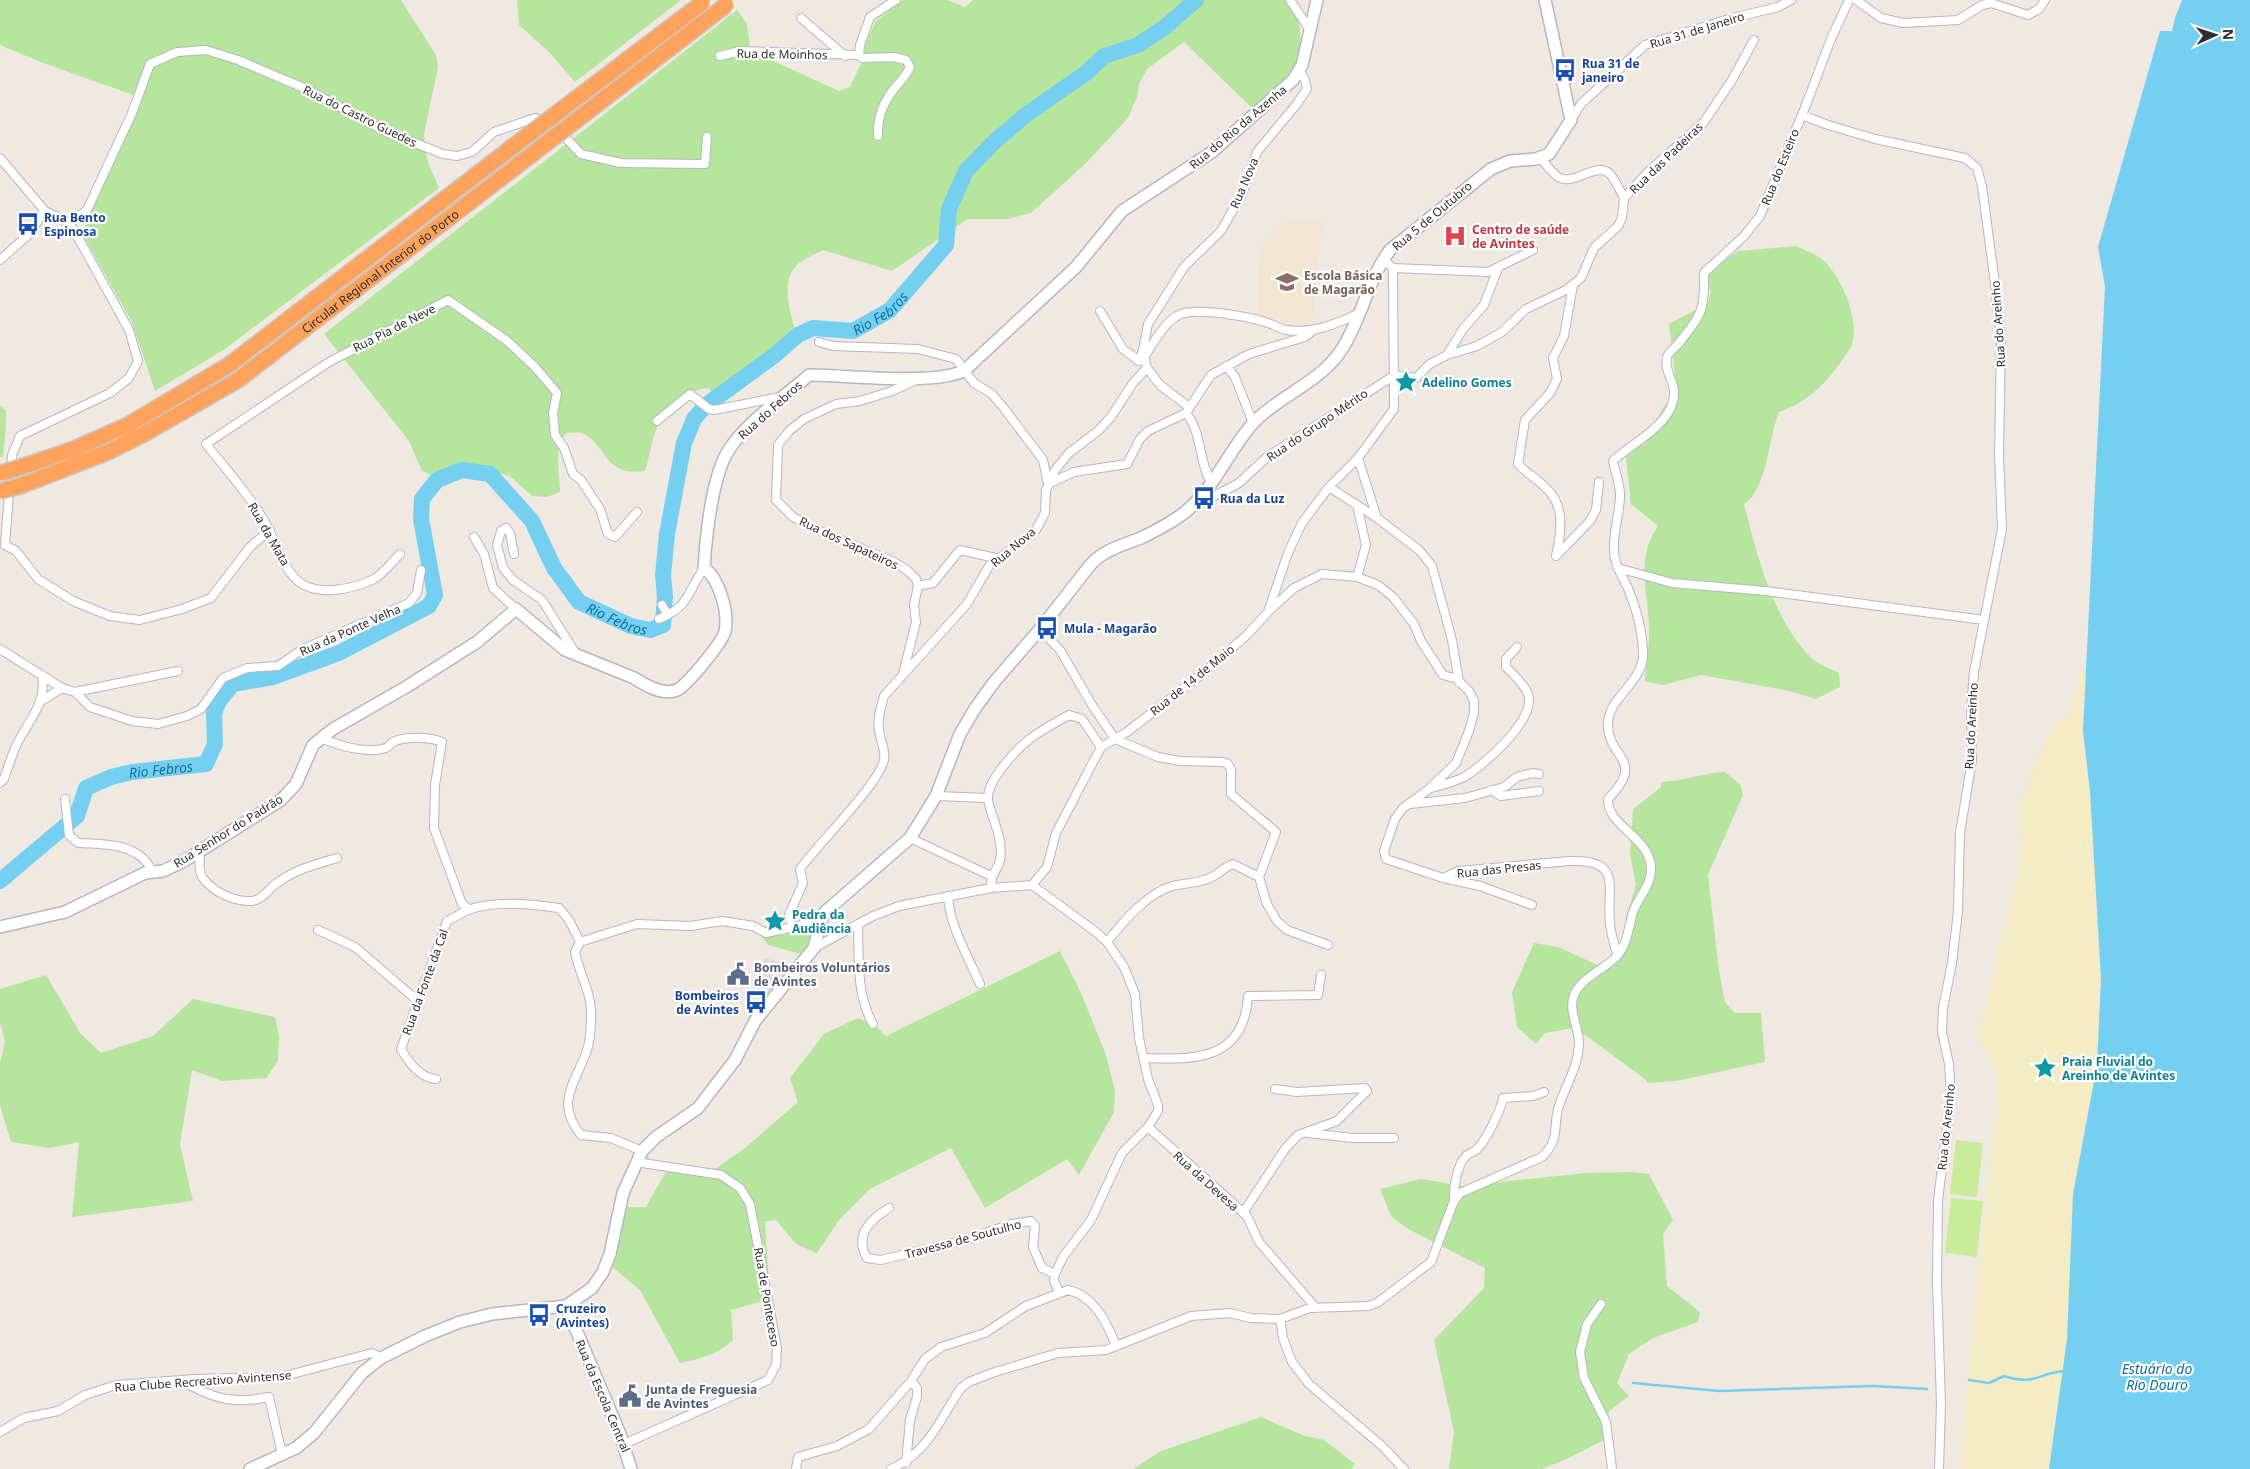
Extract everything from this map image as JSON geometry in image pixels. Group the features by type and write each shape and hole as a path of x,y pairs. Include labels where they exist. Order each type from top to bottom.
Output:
{"highway":[{"name":"Circular Regional Interior do Porto","path":"1,473 74,449 128,425 229,365 704,1"},
{"name":"Circular Regional Interior do Porto","path":"0,491 20,486 108,452 144,434 238,380 729,3"}],"street":[{"path":"859,55 860,45 870,17 896,0"},
{"path":"1290,0 1310,30"},
{"name":"Rua do Rio da Azenha","path":"965,370 1076,267 1122,211 1212,152 1293,80 1299,70 1317,0"},
{"path":"1395,375 1416,378 1430,364 1447,355 1477,346 1502,332 1526,309 1573,285 1581,278 1594,248 1618,226 1622,218 1624,198 1610,174 1598,170 1567,180 1557,176 1541,158 1553,150 1571,120 1545,0"},
{"name":"Rua 31 de Janeiro","path":"1571,120 1581,104 1645,45 1732,18 1778,7 1791,0"},
{"name":"Rua do Esteiro","path":"1618,568 1614,551 1620,495 1613,460 1626,448 1653,432 1664,419 1674,391 1667,366 1667,356 1695,322 1705,302 1704,273 1744,236 1760,216 1802,115 1831,38 1849,0"},
{"path":"1856,0 1882,18 1904,23 1958,20 1982,5 1991,3 2028,15 2038,9 2045,0"},
{"name":"Rua de Moinhos","path":"801,18 845,56"},
{"name":"Rua das Padeiras","path":"1624,198 1648,172 1704,122 1732,80 1754,40"},
{"name":"Rua do Castro Guedes","path":"70,223 87,210 132,113 150,64 176,52 206,50 238,60 304,88 389,133 443,154 457,156 472,152 494,132 534,118 554,125 581,154 621,163 705,164 707,137"},
{"name":"Rua de Moinhos","path":"720,56 740,51 805,52 845,56 859,55 862,58 870,59 894,57 906,60 910,67 907,75 893,90 883,107 878,124 878,136"},
{"name":"Rua Nova","path":"792,927 789,915 803,883 800,869 815,848 876,778 884,761 884,749 879,730 880,712 884,696 967,604 989,566 1036,530 1045,513 1048,484 1060,462 1099,430 1111,416 1133,383 1147,368 1144,354 1148,324 1184,267 1221,231 1241,196 1257,152 1307,89 1305,80 1299,70"},
{"name":"Rua do Areinho","path":"1802,115 1875,138 1965,158 1977,168 1986,215 2001,340 1999,455 2002,529 1974,672 1971,708 1972,760 1960,833 1958,911 1952,963 1943,1008 1942,1032 1949,1064 1951,1095 1938,1200 1937,1282 1941,1404 1939,1469"},
{"path":"0,158 45,211 70,223 129,330 138,361 129,378 110,393 20,436 12,454 3,546 16,551 38,578 73,600 110,616 140,620 182,609 211,598 250,546 270,530"},
{"name":"Rua 5 de Outubro","path":"571,1304 592,1288 603,1272 610,1254 623,1193 642,1150 656,1137 698,1108 735,1060 755,1021 814,948 821,921 828,910 910,838 936,796 960,734 976,707 1004,670 1101,555 1151,533 1190,508 1212,484 1253,423 1266,411 1297,391 1332,362 1342,349 1390,250 1491,169 1510,161 1541,158"},
{"path":"0,260 28,235 45,211"},
{"path":"1384,260 1393,268 1488,272 1533,250"},
{"name":"Rua de 14 de Maio","path":"1101,747 1115,739 1202,674 1246,635 1268,612 1294,538 1312,507 1358,458 1394,408 1393,268"},
{"path":"1447,355 1460,334 1484,305 1498,268"},
{"path":"1573,285 1564,336 1553,358 1557,379 1550,393 1525,420 1518,456 1518,464 1547,488 1554,499 1563,523 1556,556 1590,521 1596,510 1599,482"},
{"name":"Rua Pia de Neve","path":"206,444 329,362 448,300 506,340 535,367 557,393 554,413 555,435 564,448 573,474 581,480 600,509 608,534 615,537 637,512"},
{"path":"1100,311 1123,349 1139,361 1165,325 1180,314 1193,312 1245,316 1285,330 1315,329 1332,326 1360,313"},
{"path":"820,342 833,346 918,349 956,360 974,383 992,394 1043,460 1048,484 1074,472 1127,464 1140,439 1148,431 1188,410 1211,375 1249,354 1305,337 1315,329"},
{"path":"1226,366 1235,377 1253,423"},
{"path":"1147,368 1160,385 1188,410 1197,431 1204,470 1212,484"},
{"name":"Rua do Febros","path":"704,568 705,538 718,475 729,449 747,428 809,375 866,378 956,376 965,370"},
{"name":"Rua do Grupo Mérito","path":"1190,508 1238,483 1267,457 1395,375"},
{"name":"Rua dos Sapateiros","path":"918,586 916,579 907,570 892,561 817,530 794,517 776,500 776,477 778,444 789,431 804,419 836,404 860,401 892,392 922,377"},
{"path":"657,421 690,394 705,406 714,410 784,397"},
{"name":"Rua da Mata","path":"206,444 237,482 270,530 278,551 299,581 316,588 335,590 373,580 400,554"},
{"path":"1358,458 1377,518"},
{"path":"1329,487 1377,518 1419,550 1432,566 1452,640 1457,679 1466,694"},
{"path":"1357,505 1366,545 1357,577"},
{"path":"514,554 510,532 506,528 501,531 497,545 503,568 513,580 542,600 576,654"},
{"path":"474,537 484,554 493,588 564,650 644,685 666,691 677,690 717,646 725,632 725,613 714,579 704,568 693,583 686,602 668,615 658,619"},
{"path":"902,675 916,622 914,604 918,586 933,583 960,550 1000,559"},
{"path":"1618,568 1672,583 1766,591 1984,620"},
{"path":"891,1469 904,1466 937,1430 955,1396 969,1382 1058,1353 1098,1352 1191,1316 1230,1314 1251,1318 1280,1319 1316,1308 1368,1306 1376,1303 1431,1262 1454,1201 1460,1193 1542,1157 1548,1151 1555,1139 1558,1110 1576,1062 1579,1032 1572,1008 1574,996 1581,985 1618,955 1625,946 1633,911 1649,884 1651,869 1649,856 1642,844 1613,814 1608,805 1608,799 1621,786 1625,775 1625,764 1610,739 1608,716 1638,672 1643,657 1635,606 1618,568"},
{"name":"Rua da Ponte Velha","path":"75,692 90,707 132,721 158,724 187,716 201,709 223,678 247,668 278,666 303,649 409,604 417,593 421,570"},
{"name":"Rua das Presas","path":"1268,612 1294,588 1308,579 1322,574 1357,577 1378,585 1392,596 1414,624 1421,641 1443,675 1457,679 1469,691 1474,701 1474,713 1456,763 1430,789 1408,804 1395,819 1384,851 1386,859 1443,878 1458,871 1570,861 1587,861 1600,865 1610,878 1610,924 1618,955"},
{"path":"662,605 668,615"},
{"name":"Rua Senhor do Padrão","path":"0,927 65,912 152,870 163,871 200,851 281,800 296,784 313,745 323,739 333,729 406,687 477,642 516,609"},
{"path":"1040,629 1060,650 1092,706 1115,739 1158,757 1180,761 1223,762 1228,764 1231,770 1231,794 1276,832 1259,877 1267,904 1277,921 1287,930 1328,945"},
{"path":"1430,789 1448,784 1465,776 1501,746 1520,723 1528,704 1528,695 1519,680 1506,667 1506,659 1517,647"},
{"path":"0,649 62,688 75,692 178,671"},
{"path":"0,783 4,779 17,744 41,701 44,689 42,675"},
{"path":"41,701 62,688"},
{"path":"991,888 991,876 1000,861 1000,842 988,798 992,781 1021,744 1070,715 1082,719 1101,747 1056,833 1046,867 1032,885"},
{"path":"323,739 334,744 366,750 386,748 394,741 432,738 442,742 435,786 434,828 462,904 469,910"},
{"path":"1408,804 1464,798 1504,787 1516,776 1532,773 1539,774"},
{"path":"1492,790 1501,796 1539,791"},
{"path":"936,796 988,798"},
{"path":"65,799 69,834 78,842 117,845 146,859 152,870"},
{"path":"910,838 991,876"},
{"path":"200,851 199,866 202,877 226,897 254,901 266,894 276,883 306,866 336,858"},
{"path":"1107,942 1125,920 1159,892 1170,887 1210,878 1223,868 1233,864 1259,877"},
{"path":"1443,878 1480,886 1532,905"},
{"path":"814,948 858,924 899,906 991,888 1032,885 1107,942 1131,980 1148,1079 1158,1105 1158,1111 1148,1127 1122,1153 1091,1220 1063,1258 1054,1280 1059,1294"},
{"path":"948,896 948,909 980,984"},
{"name":"Rua da Fonte da Cal","path":"436,1079 427,1079 421,1074 407,1060 401,1049 447,921 469,910 508,904 535,904 559,908 569,920 580,942"},
{"path":"642,1150 611,1138 581,1135 574,1127 569,1114 568,1093 587,1051 591,1015 590,995 578,970 574,952 580,942 638,924 690,926 722,921 753,926 766,933 821,921"},
{"path":"858,924 860,975 864,1008 873,1024"},
{"path":"318,930 355,948 419,1002"},
{"path":"1144,1058 1166,1059 1216,1053 1230,1044 1239,1033 1247,1011 1248,996 1318,995 1321,975"},
{"path":"1243,1213 1285,1149 1298,1136 1304,1132 1337,1121 1350,1111 1367,1091 1365,1088 1297,1092 1274,1089"},
{"path":"1454,1201 1453,1192 1462,1163 1466,1156 1476,1150 1501,1110 1503,1098 1532,1096 1544,1092"},
{"name":"Rua da Devesa","path":"1148,1127 1243,1213 1258,1242 1316,1308"},
{"path":"1304,1132 1353,1138 1394,1138"},
{"name":"Rua de Ponteceso","path":"624,1444 768,1380 776,1365 777,1348 750,1204 740,1188 721,1175 636,1162"},
{"name":"Travessa de Soutulho","path":"889,1208 871,1220 862,1237 862,1249 867,1258 881,1260 968,1239 1011,1224 1031,1221 1035,1226 1033,1247 1042,1268 1055,1274"},
{"path":"796,1469 798,1457 837,1446 869,1429 911,1381 925,1358 940,1346 985,1333 1010,1314 1068,1290 1090,1299 1110,1329 1116,1346"},
{"path":"250,1469 296,1448 314,1433 362,1373 381,1358 425,1336 460,1322 492,1314 571,1304"},
{"name":"Rua da Escola Central","path":"571,1304 572,1324 624,1444 631,1469"},
{"path":"1601,1304 1587,1324 1580,1352 1584,1378 1606,1422 1612,1469"},
{"path":"1280,1319 1283,1338 1292,1362 1309,1384 1381,1446 1404,1469"},
{"name":"Rua Clube Recreativo Avintense","path":"0,1432 24,1418 58,1411 85,1394 116,1385 180,1380 282,1378 372,1353 381,1358"},
{"path":"180,1380 217,1398 236,1402 270,1397 282,1454"},
{"path":"904,1466 910,1420 917,1397 917,1388 911,1381"}],"shaded area":[{"name":"Escola Básica de Magarão","path":"1288,220 1322,220 1312,324 1290,324 1258,314 1259,249"},
{"path":"764,958 799,966 776,995 756,990"}],"green space":[{"path":"0,0 401,0 436,55 438,67 424,134 427,160 439,188 222,351 155,391 132,322 83,235 87,217 138,108 136,96 43,63 0,45"},
{"path":"517,0 681,0 575,82 549,52 519,25"},
{"path":"903,0 947,0 965,7 973,0 1293,0 1301,37 1300,51 1296,63 1289,73 1252,108 1184,42 1147,69 1139,84 1137,97 1128,118 1086,163 1031,213 1007,219 968,219 892,271 823,250 801,261 791,274 788,282 788,301 797,338 717,406 709,388 695,391 675,404 657,427 645,471 631,472 621,469 613,465 590,438 582,433 566,433 562,439 558,454 560,492 547,497 532,496 510,476 465,467 438,478 422,471 409,441 324,334 737,10 747,24 750,47 767,58 839,91 850,87 861,64 867,40 876,21"},
{"path":"1796,246 1823,260 1836,276 1851,311 1854,334 1852,344 1824,383 1799,403 1779,412 1763,475 1752,497 1744,504 1761,567 1778,609 1788,628 1815,661 1839,673 1840,687 1816,699 1789,691 1701,675 1663,685 1645,681 1649,630 1644,573 1647,550 1658,526 1631,504 1625,450 1645,444 1662,409 1677,393 1669,324 1708,303 1711,291 1706,276 1707,272 1738,251"},
{"path":"0,405 6,410 3,457 0,457"},
{"path":"1725,772 1740,784 1743,795 1708,875 1719,971 1725,1002 1735,1013 1761,1013 1765,1062 1676,1081 1647,1083 1646,1080 1573,1028 1545,1033 1536,1044 1517,1027 1512,992 1534,943 1558,947 1606,969 1626,952 1626,917 1636,885 1630,854 1633,809 1661,787 1661,782"},
{"path":"810,927 813,932 805,953 801,954 768,945 759,933"},
{"path":"1060,951 1081,993 1106,1055 1115,1091 1114,1112 1079,1175 1067,1159 985,1208 951,1148 870,1189 839,1220 817,1253 796,1244 776,1220 765,1221 770,1299 731,1310 733,1340 715,1352 701,1358 680,1363 640,1290 611,1266 623,1207 646,1207 668,1168 715,1169 745,1148 798,1102 790,1078 824,1034 858,1018 875,1025 886,1036"},
{"path":"46,975 81,1034 101,1053 153,1036 193,999 275,1017 279,1036 278,1061 266,1078 222,1081 192,1070 180,1144 193,1201 72,1217 79,1142 49,1148 11,1142 0,1105 0,1063 5,1042 0,1022 0,989"},
{"path":"1956,1140 1983,1143 1977,1197 1950,1194"},
{"path":"1631,1172 1649,1174 1673,1220 1663,1234 1667,1286 1700,1312 1698,1322 1653,1338 1629,1354 1617,1383 1629,1396 1609,1411 1606,1439 1567,1459 1542,1469 1449,1469 1454,1432 1434,1340 1484,1288 1485,1268 1408,1229 1391,1216 1380,1189 1421,1179 1463,1186 1586,1173"},
{"path":"1951,1198 1983,1201 1977,1257 1945,1253"},
{"path":"1261,1417 1305,1436 1324,1440 1355,1464 1351,1469 1133,1469 1161,1451"}],"sand":[{"name":"Praia Fluvial do Areinho de Avintes","path":"2086,672 2083,731 2090,791 2101,979 2097,1065 2073,1194 2067,1339 2049,1469 1961,1469 1966,1394 1997,1100 1995,1071 1977,1033 1983,1019 2022,855 2018,815 2020,803 2042,748 2057,719 2069,719 2078,673"}],"water":[{"name":"Estuário do Rio Douro","path":"2182,0 2250,0 2250,1469 2049,1469 2067,1339 2073,1194 2097,1065 2101,979 2090,791 2083,731 2105,286 2098,247 2160,31 2172,31"}],"waterway":[{"name":"Rio Febros","path":"0,881 77,816 86,788 111,777 132,772 206,764 215,744 214,713 219,701 233,684 273,677 339,653 429,606 435,595 421,519 422,499 437,480 462,470 490,474 532,521 554,568 579,602 631,626 650,630 663,625 665,597 663,575 667,534 684,443 694,419 705,406 775,355 798,335 813,328 853,331 890,310 946,245 949,209 966,171 994,142 1027,114 1086,73 1104,56 1138,45 1165,27 1196,0"},
{"path":"1969,1380 1989,1383 2004,1376 2024,1380 2050,1373 2067,1371"},
{"path":"1633,1383 1719,1391 1873,1386 1927,1389"}],"place":[{"name":"Rua 31 de janeiro","path":"1565,70"},
{"name":"Rua Bento Espinosa","path":"28,224"},
{"name":"Centro de saúde de Avintes","path":"1455,236"},
{"name":"Escola Básica de Magarão","path":"1287,282"},
{"name":"Adelino Gomes","path":"1406,382"},
{"name":"Rua da Luz","path":"1204,498"},
{"name":"Mula - Magarão","path":"1047,628"},
{"name":"Pedra da Audiência","path":"775,921"},
{"name":"Bombeiros Voluntários de Avintes","path":"738,974"},
{"name":"Bombeiros de Avintes","path":"756,1002"},
{"name":"Praia Fluvial do Areinho de Avintes","path":"2045,1068"},
{"name":"Cruzeiro (Avintes)","path":"539,1315"},
{"name":"Junta de Freguesia de Avintes","path":"630,1396"}]}
